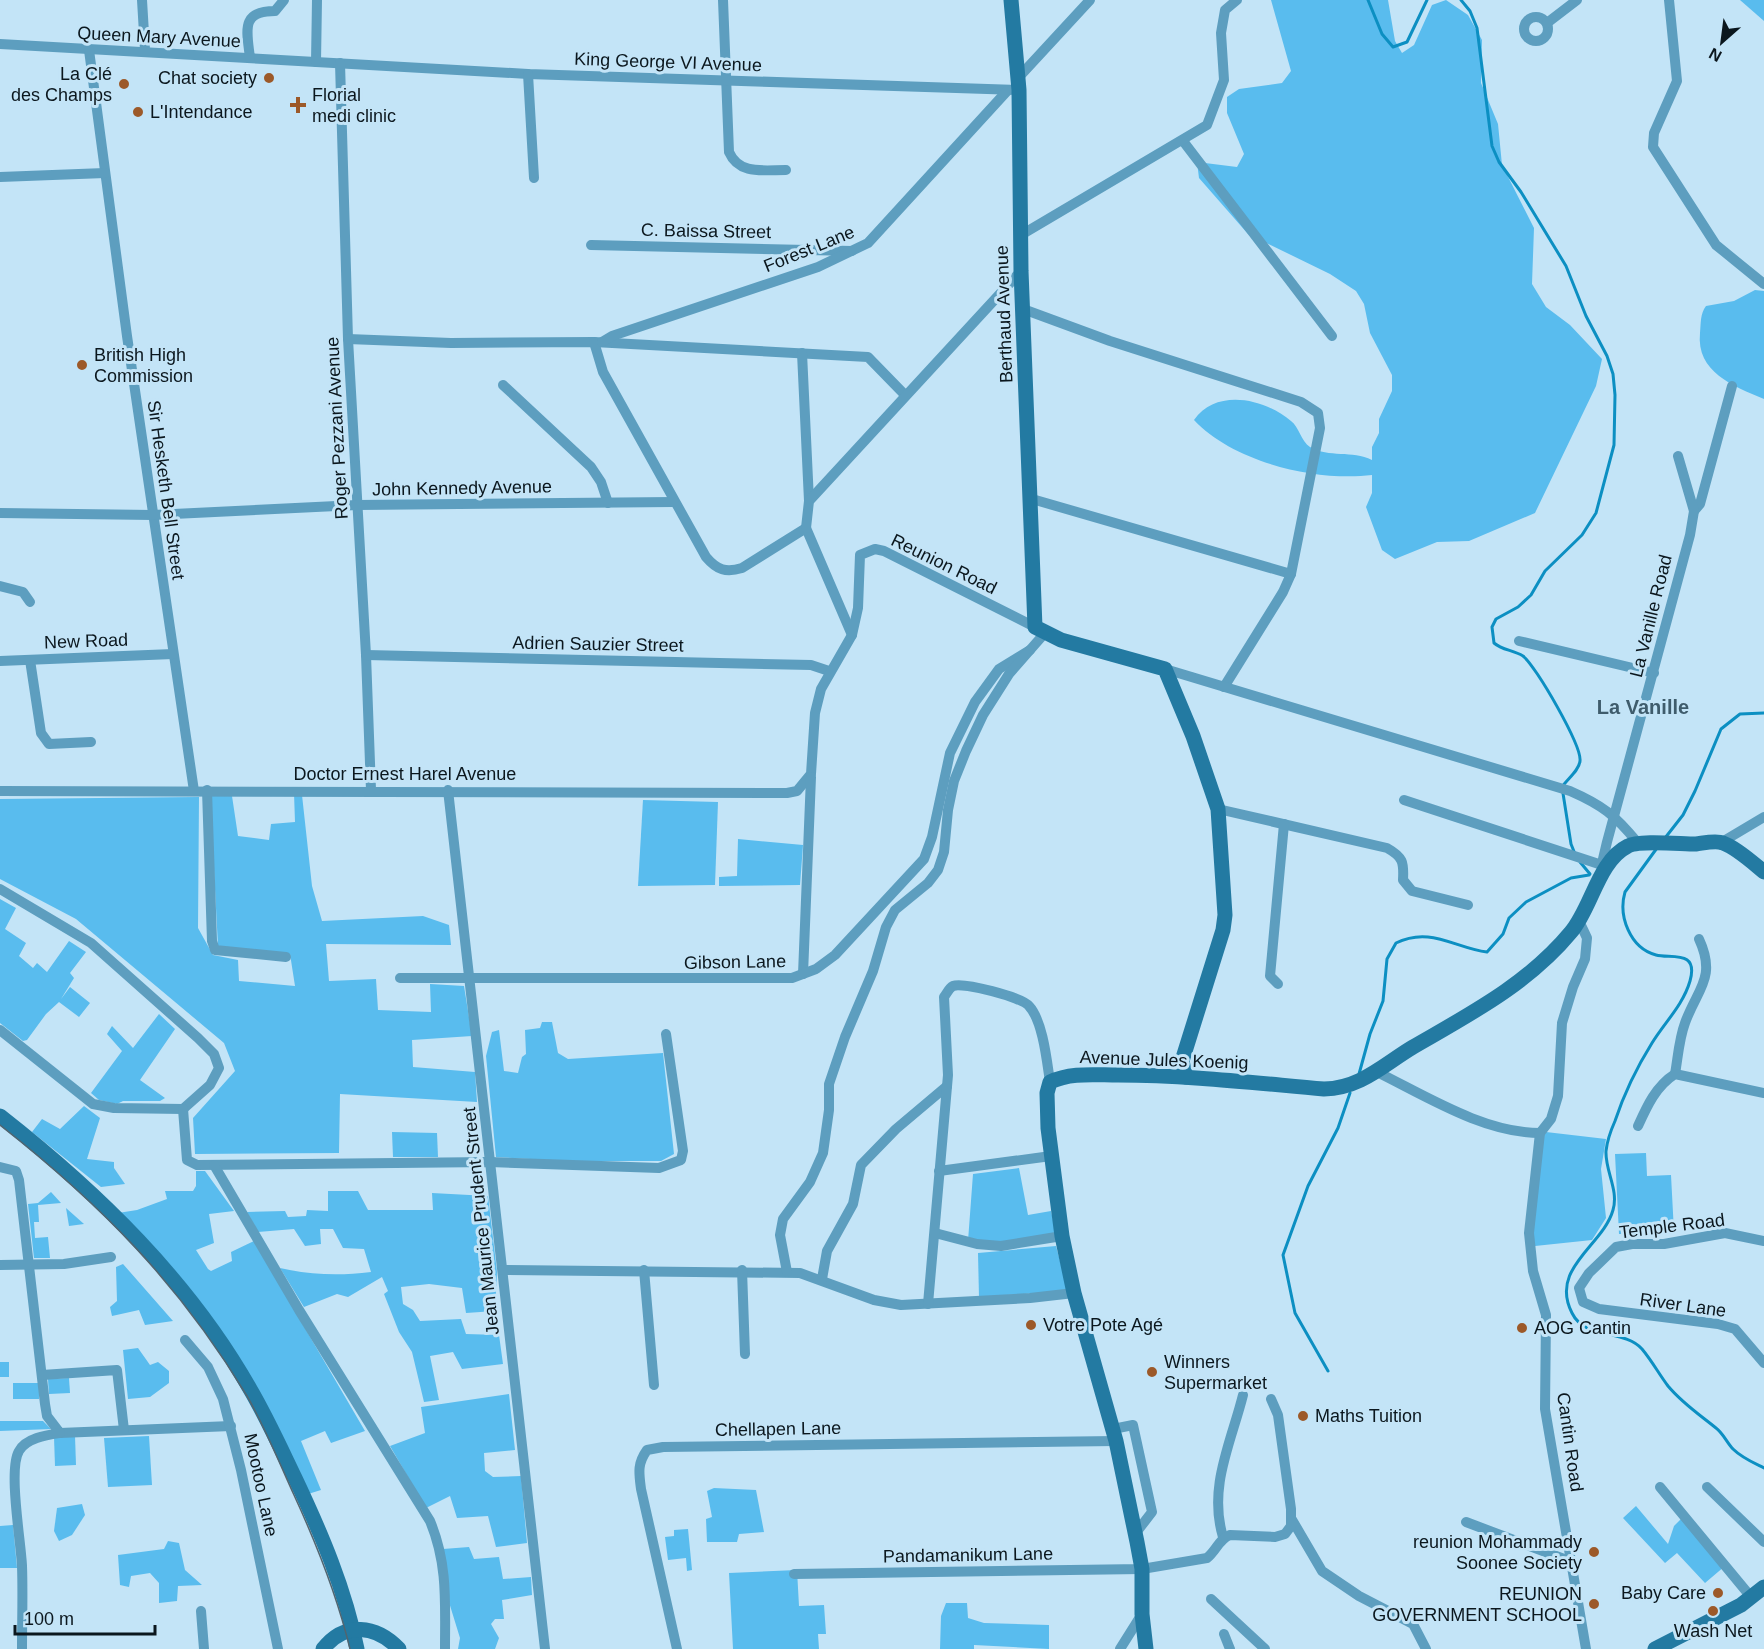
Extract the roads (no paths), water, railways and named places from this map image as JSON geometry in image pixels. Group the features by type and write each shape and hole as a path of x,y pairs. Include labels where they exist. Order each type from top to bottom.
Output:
{"street":[{"path":"142,0 145,50"},
{"path":"249,58 247,28 250,18 261,11 276,11 284,0"},
{"path":"316,63 317,0"},
{"path":"723,0 729,152 734,163 745,169 786,170"},
{"name":"Berthaud Avenue","path":"1011,0 1021,271 1040,631"},
{"name":"Forest Lane","path":"598,343 612,336 818,267 868,243 1015,86 1090,0"},
{"path":"1021,235 1208,125 1224,80 1221,33 1225,10 1237,0"},
{"path":"1547,23 1577,0"},
{"path":"1670,0 1677,81 1654,133 1653,147 1716,245 1764,284"},
{"name":"Queen Mary Avenue","path":"0,44 89,50 145,50 316,63"},
{"name":"Sir Hesketh Bell Street","path":"89,50 153,515 194,791"},
{"name":"King George VI Avenue","path":"316,63 528,74 1015,86"},
{"name":"Roger Pezzani Avenue","path":"340,63 348,339 366,655 371,790"},
{"path":"528,74 534,178"},
{"path":"1184,141 1332,336"},
{"path":"0,177 105,173"},
{"name":"C. Baissa Street","path":"591,245 855,251"},
{"path":"809,501 1021,271"},
{"path":"1023,309 1110,341 1301,402 1318,413 1320,428 1291,574 1283,592 1224,687"},
{"path":"348,339 451,343 598,343 868,357 905,395"},
{"path":"598,343 603,372 705,557 721,570 731,571 742,568 806,528"},
{"path":"802,353 809,501 806,528 852,635"},
{"path":"503,384 591,467 601,482 608,503"},
{"name":"La Vanille Road","path":"1694,511 1700,504 1732,386"},
{"name":"La Vanille Road","path":"1612,861 1603,859 1654,673 1690,535 1694,511 1678,456"},
{"path":"1032,499 1291,574"},
{"name":"John Kennedy Avenue","path":"0,513 153,515 357,505 674,502"},
{"name":"Reunion Road","path":"803,974 809,778 815,712 829,671 843,654 852,635 858,608 860,555 874,549 902,559 1040,631"},
{"path":"0,586 23,592 30,602"},
{"path":"787,1272 780,1235 783,1219 810,1182 823,1154 829,1110 829,1084 845,1036 873,971 886,927 895,910 928,884 938,870 944,852 948,810 954,781 966,750 982,715 1009,674 1030,650 1040,631 1570,791 1600,804 1616,816 1642,842 1663,845 1722,842 1764,817"},
{"path":"1519,641 1654,673"},
{"name":"Gibson Lane","path":"400,978 792,978 816,969 835,955 924,859 932,837 950,753 975,702 999,669 1030,650"},
{"name":"New Road","path":"0,661 174,654"},
{"name":"Adrien Sauzier Street","path":"366,655 812,665 829,671"},
{"path":"30,660 41,733 49,744 92,742"},
{"path":"1165,669 1193,736 1218,809 1224,887 1223,930 1178,1071"},
{"name":"Doctor Ernest Harel Avenue","path":"0,791 448,790 787,793 797,791 809,778"},
{"path":"207,790 212,941 215,950 286,957"},
{"name":"Jean Maurice Prudent Street","path":"448,790 545,1649"},
{"path":"1404,800 1612,861 1642,842"},
{"path":"1218,809 1387,848 1402,858 1403,880 1412,891 1468,905"},
{"path":"1278,984 1270,976 1284,824"},
{"path":"1722,842 1764,872"},
{"name":"Avenue Jules Koenig","path":"1050,1082 1076,1074 1141,1075 1165,1067 1178,1071 1324,1089 1352,1084 1377,1072 1513,987 1547,958 1579,921 1612,861"},
{"path":"0,889 91,943 152,994 214,1054 219,1068 210,1084 183,1109 114,1108 93,1104 0,1030"},
{"path":"1377,1072 1483,1121 1517,1133 1540,1133 1551,1119 1558,1096 1562,1023 1572,987 1585,959 1587,938 1579,921"},
{"path":"1638,1126 1647,1106 1664,1082 1675,1074 1684,1024 1706,982 1704,950 1699,939"},
{"path":"928,1304 948,1086 944,997 954,986 964,985 1022,1000 1030,1006 1042,1040 1050,1082 1047,1105 1051,1156 1062,1236 1074,1293 1114,1435 1135,1534 1142,1569 1142,1614 1146,1649"},
{"path":"183,1109 187,1160 190,1164 490,1162 659,1168 681,1160 683,1151 666,1034"},
{"path":"1675,1074 1764,1093"},
{"path":"822,1279 827,1251 853,1204 861,1165 896,1129 948,1086"},
{"path":"0,1116 60,1164 121,1221 164,1269 211,1330 250,1388 296,1481 332,1564 353,1629 357,1649"},
{"name":"Cantin Road","path":"1540,1133 1528,1233 1533,1271 1546,1316 1545,1409 1586,1649"},
{"path":"939,1171 1051,1156"},
{"path":"214,1165 299,1310 429,1521 440,1547 445,1588 445,1649"},
{"path":"0,1167 16,1172 19,1180 47,1416 60,1433"},
{"path":"935,1233 977,1244 1001,1246 1062,1236"},
{"name":"Temple Road","path":"1583,1302 1579,1288 1589,1274 1616,1247 1632,1244 1664,1244 1725,1233 1764,1241"},
{"path":"0,1264 64,1264 111,1257"},
{"path":"503,1270 787,1272 822,1279 874,1300 902,1305 1074,1293"},
{"path":"644,1270 654,1385"},
{"path":"742,1270 745,1354"},
{"name":"River Lane","path":"1583,1302 1599,1309 1718,1324 1735,1329 1764,1363"},
{"name":"Mootoo Lane","path":"185,1340 208,1367 217,1383 231,1426 278,1649"},
{"path":"42,1375 117,1370 124,1430"},
{"path":"1243,1395 1222,1463 1218,1491 1217,1518 1223,1537 1230,1535 1275,1537 1285,1534 1291,1522"},
{"path":"1271,1399 1278,1415 1291,1522 1319,1573 1329,1584 1396,1622 1413,1624 1426,1649"},
{"path":"1114,1435 1133,1425 1152,1512 1135,1534"},
{"path":"21,1649 22,1565 16,1458 20,1448 26,1443 60,1433 231,1426"},
{"name":"Chellapen Lane","path":"677,1649 641,1489 638,1468 640,1459 647,1450 663,1447 1114,1435"},
{"path":"1660,1487 1751,1597"},
{"path":"1707,1487 1764,1542"},
{"path":"1466,1522 1572,1562"},
{"name":"Pandamanikum Lane","path":"794,1574 1142,1569 1190,1563 1207,1558 1214,1553 1223,1537"},
{"path":"1655,1649 1741,1605 1764,1587"},
{"path":"1211,1599 1265,1649"},
{"path":"201,1611 204,1649"},
{"path":"1120,1649 1142,1614"},
{"path":"323,1649 331,1640 353,1629 366,1628 377,1632 399,1649"},
{"path":"1224,1634 1230,1649"}],"waterway":[{"path":"1368,0 1382,34 1393,47 1407,42 1427,0"},
{"path":"1461,0 1470,11 1477,28 1492,146 1499,162 1521,192 1566,266 1613,374 1614,445 1596,513 1582,535 1545,571 1531,595 1518,607 1496,619 1492,627 1494,643 1523,656 1538,675 1566,724 1579,753 1580,761 1577,768 1562,787 1571,844 1575,854"},
{"path":"1665,838 1683,815 1721,729 1740,714 1764,713"},
{"path":"1657,848 1625,892 1623,901 1625,921 1639,946 1656,955 1682,957 1687,960 1692,971 1690,981 1678,1006 1641,1062 1622,1101 1606,1151 1614,1195 1613,1210 1599,1235 1572,1270 1567,1283 1567,1297 1572,1313 1578,1321 1595,1331 1625,1339 1642,1349 1679,1398 1718,1430 1737,1452 1764,1468"},
{"path":"1580,862 1590,874"},
{"path":"1359,1074 1370,1034 1383,1001 1387,959 1396,943 1408,938 1431,937 1487,952 1503,934 1509,918 1526,902 1571,878 1589,875"},
{"path":"1328,1371 1295,1313 1283,1255 1308,1186 1338,1128 1350,1093"}],"tram line":[{"path":"0,1125 72,1185 137,1249 194,1318 221,1356 247,1396 272,1445 333,1590 350,1649"}],"place":[{"name":"Chat society","path":"269,78"},
{"name":"La Clé des Champs","path":"124,84"},
{"name":"Florial medi clinic","path":"298,105"},
{"name":"L'Intendance","path":"138,112"},
{"name":"British High Commission","path":"82,365"},
{"name":"Votre Pote Agé","path":"1031,1325"},
{"name":"AOG Cantin","path":"1522,1328"},
{"name":"Winners Supermarket","path":"1152,1372"},
{"name":"Maths Tuition","path":"1303,1416"},
{"name":"reunion Mohammady Soonee Society","path":"1594,1552"},
{"name":"Baby Care","path":"1718,1593"},
{"name":"REUNION GOVERNMENT SCHOOL","path":"1594,1604"},
{"name":"Wash Net","path":"1713,1611"}],"district":[{"name":"La Vanille","path":"1643,707"}]}
